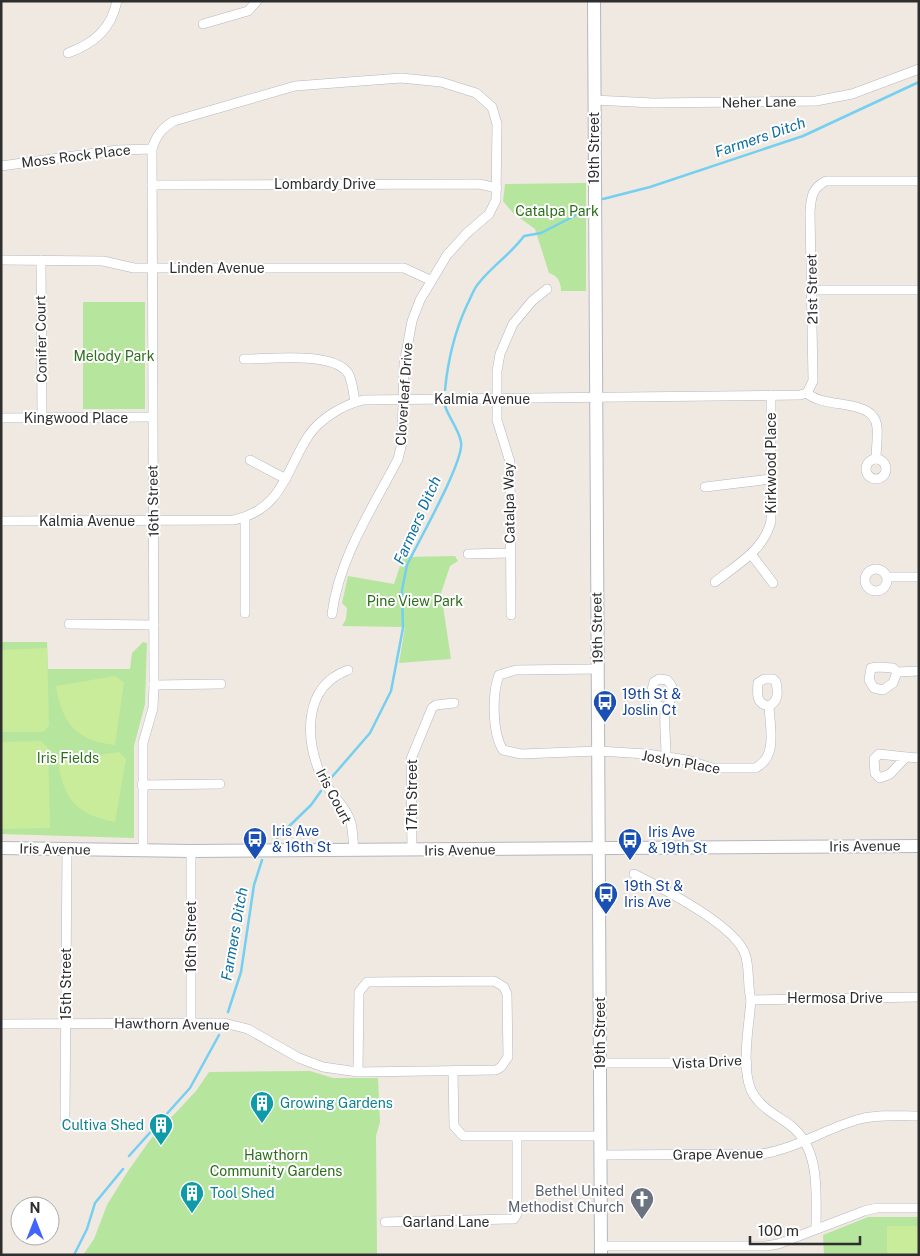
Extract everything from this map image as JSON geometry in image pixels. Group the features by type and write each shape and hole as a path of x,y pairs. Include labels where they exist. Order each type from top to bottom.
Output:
{"street":[{"path":"68,53 88,45 103,33 114,12 117,1"},
{"path":"202,24 248,11 257,1"},
{"name":"19th Street","path":"594,1 601,1251"},
{"name":"Neher Lane","path":"594,100 652,103 816,101 852,94 919,69"},
{"name":"Cloverleaf Drive","path":"152,149 159,132 174,121 295,86 400,78 428,80 476,93 492,107 497,124 496,200 489,214 467,233 447,255 430,280 420,300 407,342 402,443 398,459 346,559 338,581 332,614"},
{"name":"Moss Rock Place","path":"1,166 118,150 152,149"},
{"name":"16th Street","path":"143,850 143,743 153,708 154,684 154,520 151,417 152,149"},
{"name":"21st Street","path":"807,393 813,381 810,212 812,195 818,185 826,181 919,181"},
{"name":"Lombardy Drive","path":"152,185 479,184 497,188"},
{"name":"Linden Avenue","path":"1,260 103,260 134,268 404,268 430,280"},
{"name":"Conifer Court","path":"41,260 42,418"},
{"name":"Catalpa Way","path":"511,615 510,462 499,431 497,371 505,339 522,311 547,289"},
{"path":"812,290 919,290"},
{"path":"244,359 330,361 347,372 352,383 355,402"},
{"path":"807,393 819,401 862,408 868,412 877,426 876,459"},
{"name":"Kalmia Avenue","path":"1,521 234,520 244,518 268,504 276,496 310,435 318,425 328,416 355,402 800,395 807,393"},
{"name":"Kirkwood Place","path":"715,582 762,544 769,531 771,521 771,395"},
{"name":"Kingwood Place","path":"1,418 151,417"},
{"path":"250,460 286,479"},
{"path":"705,487 771,479"},
{"path":"244,518 245,613"},
{"path":"468,554 510,553"},
{"path":"751,554 773,583"},
{"path":"888,577 919,577"},
{"path":"69,624 154,625"},
{"name":"Joslyn Place","path":"598,669 516,670 499,675 495,690 495,730 497,741 503,750 521,754 598,751 666,756 727,770 755,768 762,765 770,754 769,706"},
{"name":"Iris Court","path":"348,670 331,678 316,695 312,714 312,737 315,760 323,779 346,813 351,824 354,850"},
{"path":"897,672 919,671"},
{"path":"154,684 221,684"},
{"name":"17th Street","path":"412,850 412,752 432,708 436,705 454,703"},
{"path":"665,708 666,756"},
{"path":"906,757 919,758"},
{"path":"142,785 220,784"},
{"name":"Iris Avenue","path":"1,848 191,851 919,846"},
{"name":"15th Street","path":"65,1118 66,849"},
{"name":"16th Street","path":"191,851 191,1023"},
{"name":"Vista Drive","path":"600,1063 747,1063 751,1000 747,987 746,955 734,935 684,902 634,874"},
{"name":"Hawthorn Avenue","path":"1,1024 191,1023 237,1025 299,1058 323,1067 358,1072 496,1070 506,1062 508,1057 507,994 500,983 486,980 367,982 359,992 358,1072"},
{"name":"Hermosa Drive","path":"751,1000 919,997"},
{"path":"747,1063 748,1080 757,1100 767,1110 792,1127 804,1141 813,1164 816,1179 816,1228"},
{"path":"453,1072 454,1126 457,1132 466,1137 600,1136"},
{"name":"Grape Avenue","path":"600,1155 761,1154 786,1148 860,1119 879,1116 919,1116"},
{"name":"Garland Lane","path":"384,1222 514,1220 517,1214 518,1137"},
{"path":"601,1251 766,1246 778,1244 864,1211 919,1208"}],"green space":[{"name":"Catalpa Park","path":"586,183 586,291 561,291 558,280 549,273 535,229 513,213 503,201 505,184"},
{"name":"Melody Park","path":"83,302 145,302 145,409 83,409"},
{"name":"Pine View Park","path":"455,556 458,561 450,566 441,593 451,659 399,663 405,627 342,626 346,619 347,608 342,603 348,576 394,584 403,557"},
{"name":"Iris Fields","path":"1,642 47,642 48,669 130,669 132,653 143,642 147,643 145,704 134,746 134,838 1,834"},
{"path":"47,648 49,726 43,732 1,732 1,650"},
{"path":"115,676 124,682 115,745 102,743 81,735 74,728 62,711 56,686"},
{"path":"41,741 48,748 50,828 1,829 1,742"},
{"path":"119,752 126,759 115,822 91,815 74,803 64,786 58,761"},
{"name":"Hawthorn Community Gardens","path":"310,1071 333,1078 378,1078 380,1122 376,1136 377,1255 83,1255 94,1239 107,1205 128,1171 150,1140 196,1091 209,1072"},
{"path":"868,1217 919,1217 919,1255 824,1255 823,1235"},
{"path":"887,1226 919,1226 919,1255 887,1255"}],"waterway":[{"name":"Farmers Ditch","path":"603,199 650,187 803,136 919,82"},
{"name":"Farmers Ditch","path":"445,390 455,336 462,315 478,284 524,236 541,233 582,212"},
{"name":"Farmers Ditch","path":"331,778 370,733 391,691 403,628 402,590 407,565 430,522 456,466 460,452 460,437 445,406"},
{"name":"Farmers Ditch","path":"277,838 311,805 321,791"},
{"name":"Farmers Ditch","path":"228,1012 241,972 254,885 262,860"},
{"name":"Farmers Ditch","path":"129,1156 190,1088 219,1035"},
{"name":"Farmers Ditch","path":"74,1255 87,1229 95,1203 123,1169"}],"place":[{"name":"19th St & Joslin Ct","path":"605,723"},
{"name":"Iris Ave & 16th St","path":"255,860"},
{"name":"Iris Ave & 19th St","path":"630,861"},
{"name":"19th St & Iris Ave","path":"606,915"},
{"name":"Growing Gardens","path":"262,1124"},
{"name":"Cultiva Shed","path":"161,1146"},
{"name":"Tool Shed","path":"192,1214"},
{"name":"Bethel United Methodist Church","path":"642,1220"}]}
